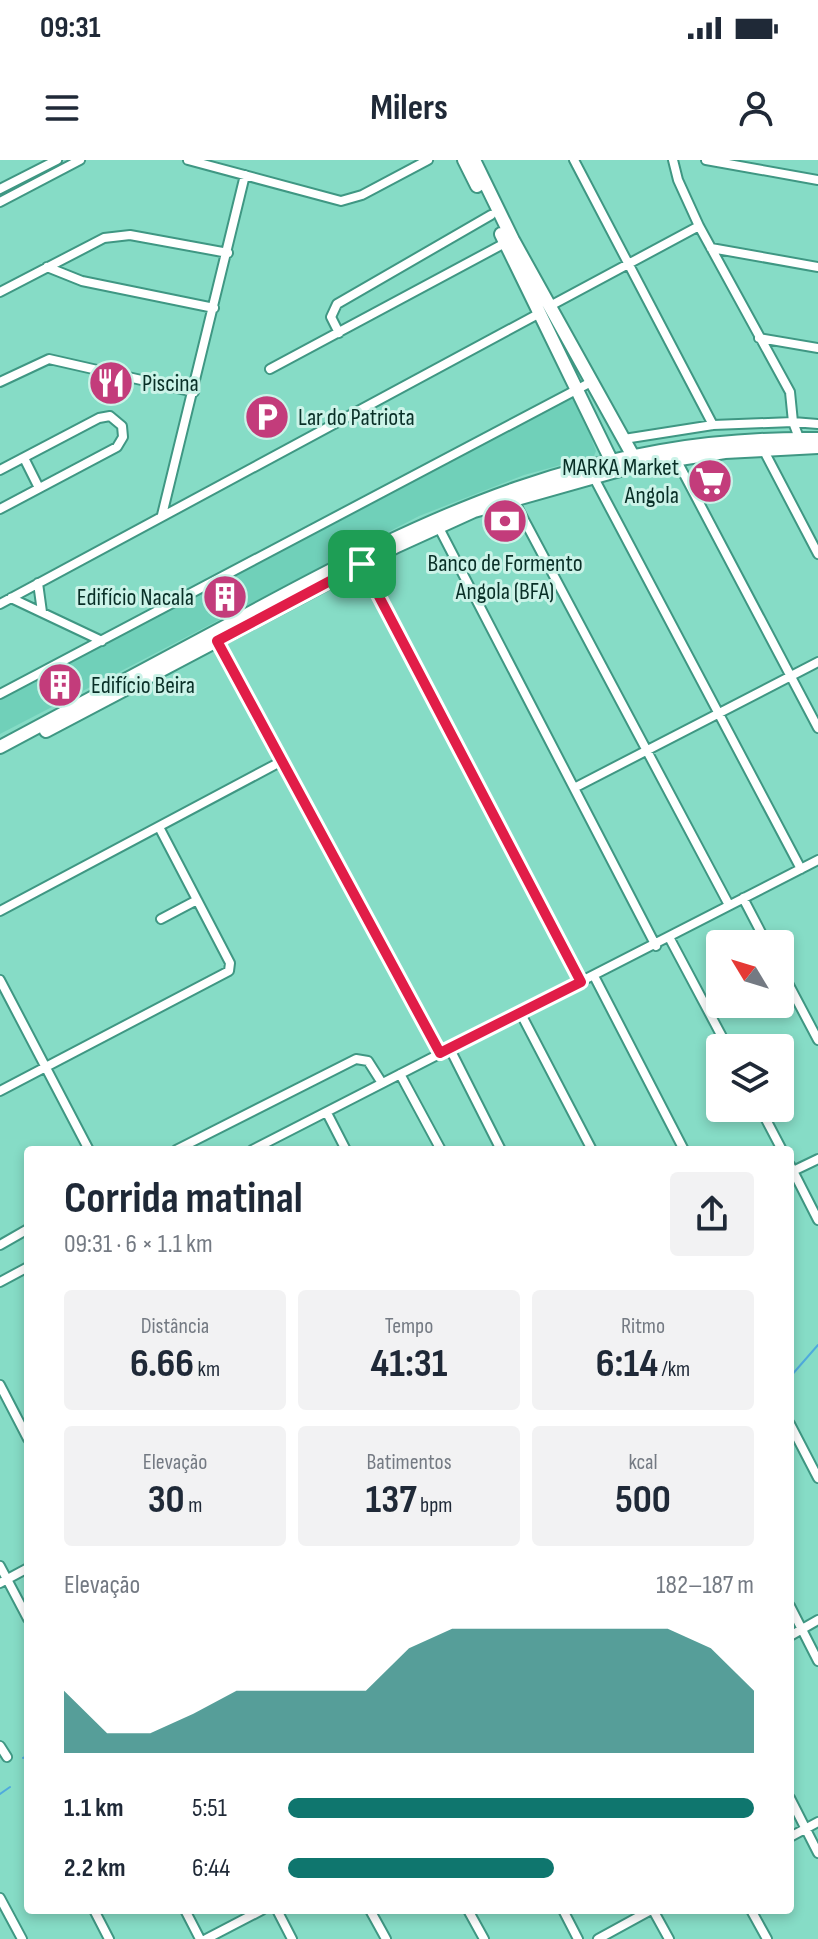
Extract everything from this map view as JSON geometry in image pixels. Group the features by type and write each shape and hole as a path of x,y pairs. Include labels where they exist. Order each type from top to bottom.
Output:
{"main road":[{"path":"464,160 505,243 593,381 633,456"},
{"path":"474,160 611,460"},
{"path":"0,747 405,531 502,491 633,456 742,442 818,439"},
{"path":"0,756 438,526 513,499 593,476 676,459 763,449 818,447"}],"street":[{"path":"0,189 57,160"},
{"path":"0,202 80,160"},
{"path":"188,160 330,201 362,195 428,160"},
{"path":"574,160 713,425"},
{"path":"673,160 678,180 699,226 792,398 793,422 799,438"},
{"path":"706,160 818,180"},
{"path":"162,515 245,175"},
{"path":"339,333 331,317 337,304 491,215"},
{"path":"0,604 699,226"},
{"path":"0,292 117,235 228,253"},
{"path":"270,369 505,243"},
{"path":"711,248 818,267"},
{"path":"47,267 82,281 214,308"},
{"path":"759,338 818,348"},
{"path":"0,382 49,359 194,392"},
{"path":"0,694 593,381"},
{"path":"0,470 105,416 115,418 122,426 123,437 117,447 0,509"},
{"path":"624,439 713,425 818,424"},
{"path":"763,449 818,554"},
{"path":"24,458 39,488"},
{"path":"676,459 818,728"},
{"path":"593,476 801,869"},
{"path":"513,499 729,905"},
{"path":"438,526 656,946"},
{"path":"362,564 581,982"},
{"path":"38,583 42,612"},
{"path":"11,598 102,641"},
{"path":"217,641 440,1053"},
{"path":"576,787 818,662"},
{"path":"0,911 282,761"},
{"path":"0,1091 231,967 159,827"},
{"path":"260,1146 670,939 818,860"},
{"path":"743,898 760,930"},
{"path":"161,919 197,900"},
{"path":"670,939 721,1034"},
{"path":"594,976 682,1146"},
{"path":"0,980 87,1146"},
{"path":"794,995 818,1040"},
{"path":"521,1014 590,1146"},
{"path":"450,1049 499,1146"},
{"path":"184,1146 356,1059 368,1061 382,1083"},
{"path":"400,1074 439,1146"},
{"path":"327,1113 344,1146"},
{"path":"767,1122 780,1146"},
{"path":"794,1168 818,1159"},
{"path":"794,1175 818,1220"},
{"path":"0,1245 24,1231"},
{"path":"0,1282 24,1269"},
{"path":"0,1385 24,1431"},
{"path":"794,1432 818,1478"},
{"path":"0,1566 4,1581 24,1613"},
{"path":"4,1581 24,1570"},
{"path":"794,1614 818,1661"},
{"path":"794,1633 818,1620"},
{"path":"0,1746 7,1757"},
{"path":"794,1806 818,1853"},
{"path":"794,1835 818,1822"},
{"path":"0,1898 22,1939"},
{"path":"96,1914 109,1939"},
{"path":"187,1914 203,1939 254,1914"},
{"path":"279,1914 292,1939"},
{"path":"372,1914 386,1939"},
{"path":"470,1914 484,1939"},
{"path":"565,1914 578,1939"},
{"path":"598,1939 645,1914"},
{"path":"654,1914 669,1939"},
{"path":"753,1914 767,1939"}],"shaded area":[{"path":"572,398 578,402 596,451 594,456 524,475 419,516 0,734 0,698"}],"waterway":[{"path":"794,1372 818,1345"},
{"path":"0,1794 10,1787"}],"place":[{"name":"Piscina","path":"111,383"},
{"name":"Lar do Patriota","path":"267,417"},
{"name":"MARKA Market Angola","path":"710,481"},
{"name":"Banco de Formento Angola (BFA)","path":"505,521"},
{"name":"Edifício Nacala","path":"225,597"},
{"name":"Edifício Beira","path":"60,685"}],"route":[{"path":"362,564 581,982 440,1053 217,641 362,564"}]}
